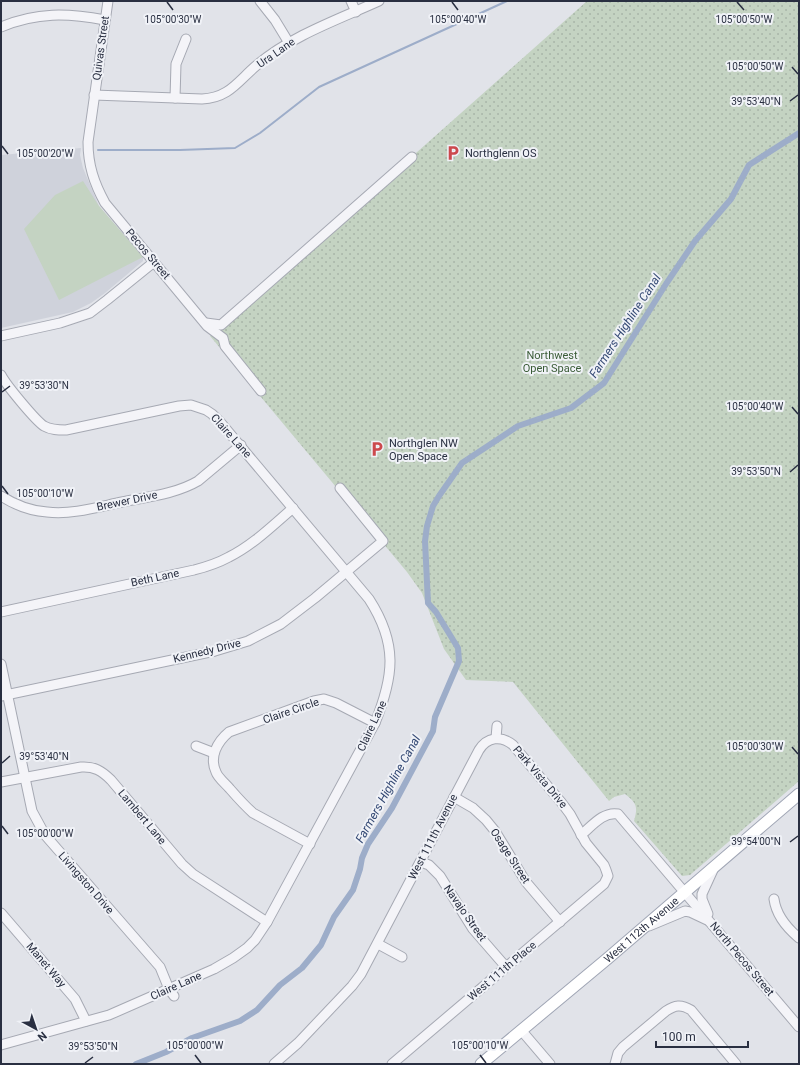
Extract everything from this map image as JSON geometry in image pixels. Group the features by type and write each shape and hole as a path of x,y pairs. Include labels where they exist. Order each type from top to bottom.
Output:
{"main road":[{"name":"West 112th Avenue","path":"481,1064 799,794"}],"street":[{"name":"Quivas Street","path":"94,95 108,1"},
{"path":"260,1 275,20 289,43"},
{"path":"351,1 356,12"},
{"name":"Ura Lane","path":"94,95 202,99 218,97 230,89 271,54 289,43 318,28 379,1"},
{"path":"1,27 25,19 50,14 76,15 105,20"},
{"path":"175,98 176,64 186,39"},
{"name":"Pecos Street","path":"94,95 89,127 88,155 90,168 96,185 106,203 207,326 223,338 225,346 261,391"},
{"path":"206,323 221,326 412,157"},
{"path":"1,336 60,323 90,313 154,262"},
{"name":"Claire Lane","path":"1,375 13,392 41,423 52,430 66,430 179,406 190,405 206,410 212,414 346,571 374,607 382,625 389,649 389,681 386,695 375,724 267,922 255,940 233,958 172,992 109,1015 1,1045"},
{"name":"Brewer Drive","path":"1,496 30,509 56,513 82,510 159,494 190,486 198,481 240,445"},
{"name":"Kennedy Drive","path":"5,696 215,651 248,641 281,624 383,541 340,488"},
{"name":"Beth Lane","path":"1,612 212,565 228,558 248,545 293,508"},
{"name":"Livingston Drive","path":"1,664 5,696 26,777 32,811 45,835 160,967 172,992"},
{"name":"Claire Circle","path":"214,753 223,737 229,732 314,701 324,700 336,703 375,724"},
{"path":"496,738 497,726"},
{"name":"West 111th Avenue","path":"274,1064 298,1043 352,986 361,974 482,745 487,741 496,738"},
{"name":"Park Vista Drive","path":"496,738 505,740 513,745 561,802 570,814 581,835 604,866 608,876"},
{"path":"196,746 214,753 216,774 253,814 310,844"},
{"name":"Lambert Lane","path":"1,782 85,767 101,771 111,780 182,864 193,874 267,922"},
{"name":"Osage Street","path":"454,797 473,808 496,831 526,882 560,922"},
{"name":"North Pecos Street","path":"581,835 606,814 618,814 799,1027"},
{"name":"Navajo Street","path":"420,862 434,869 440,876 473,929 506,967"},
{"path":"711,922 702,899 702,894 714,867"},
{"name":"West 111th Place","path":"392,1064 604,884 608,876"},
{"path":"774,899 777,911 785,923 799,938"},
{"path":"642,928 685,911 711,922"},
{"name":"Manet Way","path":"1,913 75,999 86,1021"},
{"path":"378,944 402,957"},
{"path":"614,1064 618,1053 623,1046 672,1007 684,1006 691,1010 736,1064"},
{"path":"521,1030 550,1064"}],"shaded area":[{"path":"81,148 80,155 83,168 99,206 143,257 143,261 105,293 91,303 73,312 1,328 1,155"}],"green space":[{"name":"Northwest Open Space","path":"587,1 799,1 799,781 690,875 682,876 634,821 636,806 632,800 625,794 614,797 609,801 513,682 466,680 444,649 422,593 407,572 210,336"},
{"path":"83,181 99,206 143,257 59,300 24,229 55,195"}],"waterway":[{"path":"98,150 235,148 260,133 319,87 507,1"},
{"name":"Farmers Highline Canal","path":"136,1064 166,1052 192,1038 240,1021 257,1010 280,985 302,968 321,945 334,917 353,890 362,858 368,844 392,808 433,731 435,717 459,661 458,648 436,612 428,603 425,541 427,526 433,506 462,463 518,426 571,408 604,383 666,284 695,241 731,199 749,165 799,133"}],"place":[{"name":"Northglenn OS","path":"453,153"},
{"name":"Northglen NW Open Space","path":"377,449"}]}
